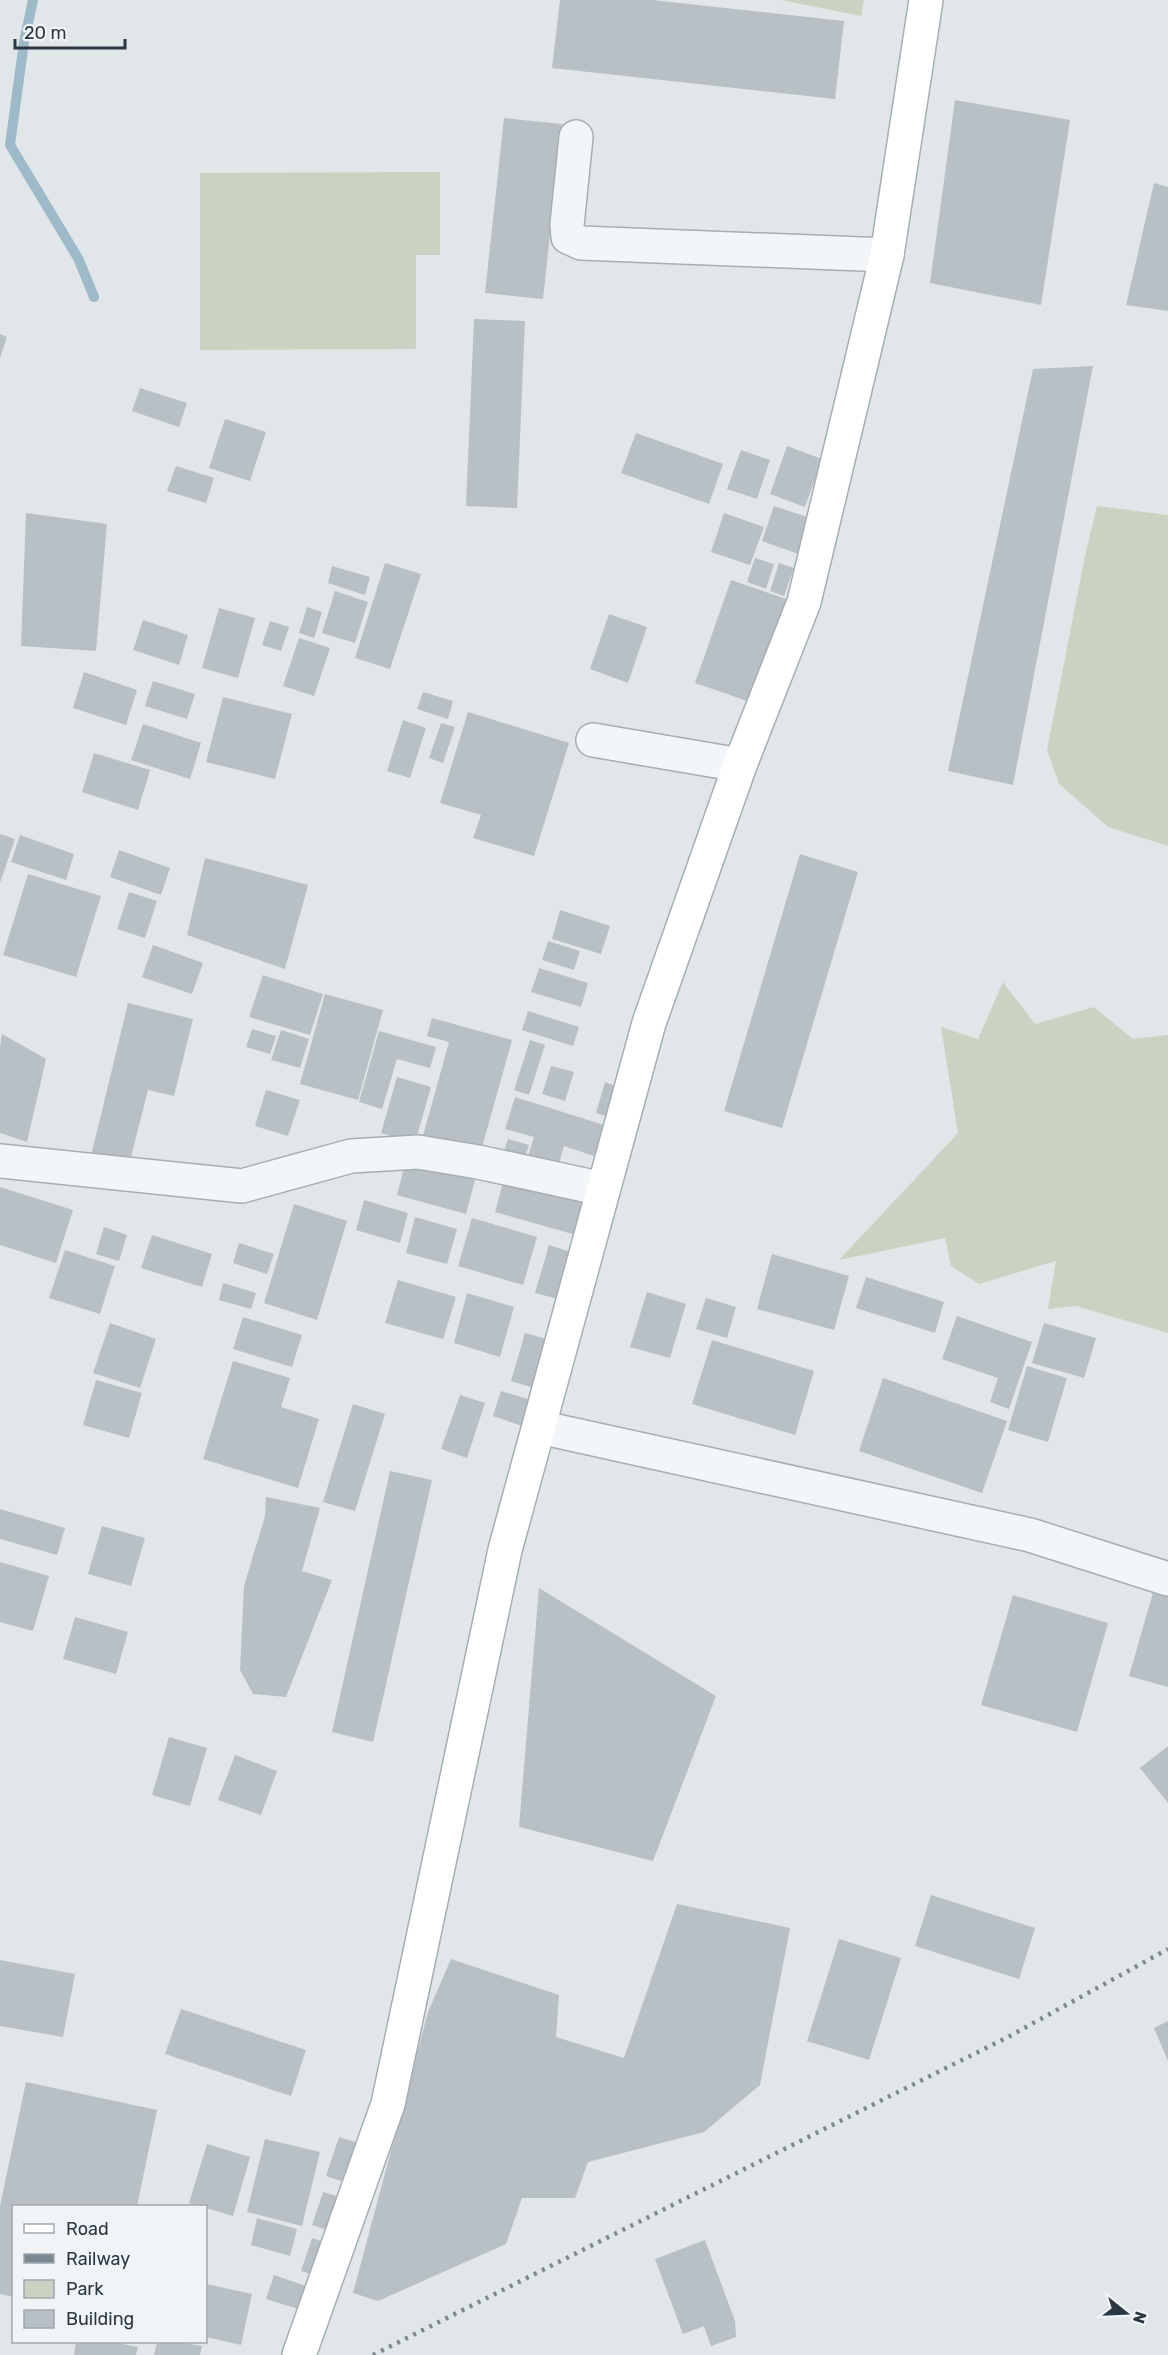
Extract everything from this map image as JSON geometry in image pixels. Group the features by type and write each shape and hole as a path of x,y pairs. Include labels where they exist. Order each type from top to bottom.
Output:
{"main road":[{"path":"299,2355 388,2104 505,1550 649,1023 740,765 804,602 887,255 926,0"}],"street":[{"path":"576,137 567,225 568,237 581,243 887,255"},
{"path":"593,740 740,765"},
{"path":"0,1161 242,1186 351,1156 418,1152 478,1162 603,1189"},
{"path":"539,1427 1030,1535 1168,1579"}],"green space":[{"path":"781,0 864,0 861,16"},
{"path":"440,172 440,255 416,255 416,349 200,350 200,173"},
{"path":"1097,506 1168,515 1168,846 1108,827 1059,784 1047,750"},
{"path":"1003,982 1035,1024 1094,1007 1133,1039 1168,1035 1168,1333 1076,1306 1048,1309 1056,1261 979,1284 951,1266 945,1238 839,1260 958,1133 941,1027 978,1039"}],"building":[{"path":"560,0 652,0 844,21 835,99 552,68"},
{"path":"955,100 1070,120 1041,305 930,283"},
{"path":"504,118 562,124 543,299 485,293"},
{"path":"1154,183 1168,187 1168,311 1126,305"},
{"path":"474,319 525,321 517,508 466,506"},
{"path":"0,334 7,337 0,358"},
{"path":"1093,366 1013,785 948,771 1033,369"},
{"path":"140,388 187,403 179,427 132,411"},
{"path":"225,419 266,432 250,481 209,468"},
{"path":"636,433 723,464 709,504 621,473"},
{"path":"787,446 822,459 805,507 770,494"},
{"path":"741,450 770,460 757,499 727,489"},
{"path":"176,466 214,478 206,503 167,491"},
{"path":"774,506 813,519 801,555 762,541"},
{"path":"26,513 107,524 96,651 21,646"},
{"path":"724,513 764,527 750,565 711,552"},
{"path":"755,558 774,564 766,589 747,582"},
{"path":"385,563 421,574 390,669 355,658"},
{"path":"779,563 794,568 784,596 770,591"},
{"path":"332,566 370,577 365,595 328,583"},
{"path":"731,580 792,601 756,704 695,683"},
{"path":"335,591 368,602 355,643 322,633"},
{"path":"307,607 322,612 314,638 299,633"},
{"path":"219,608 255,618 238,678 202,668"},
{"path":"609,614 647,627 628,683 590,669"},
{"path":"143,620 188,635 179,665 133,650"},
{"path":"270,621 289,627 281,651 262,645"},
{"path":"299,638 330,648 314,696 283,686"},
{"path":"84,672 137,690 126,725 73,708"},
{"path":"153,681 195,694 187,719 145,706"},
{"path":"423,692 453,701 448,719 417,709"},
{"path":"223,697 292,714 275,779 206,762"},
{"path":"468,712 569,743 534,856 473,838 481,815 440,803"},
{"path":"403,720 426,728 410,778 387,771"},
{"path":"441,723 455,727 443,763 429,758"},
{"path":"143,724 201,743 190,779 131,760"},
{"path":"94,753 150,770 138,810 82,792"},
{"path":"0,834 15,839 0,883"},
{"path":"20,835 74,854 66,880 11,862"},
{"path":"119,850 170,868 161,895 110,877"},
{"path":"800,854 858,872 782,1128 724,1111"},
{"path":"205,858 308,885 285,969 187,935"},
{"path":"28,874 101,896 76,977 3,955"},
{"path":"129,892 157,901 145,938 117,929"},
{"path":"560,910 610,926 601,954 552,939"},
{"path":"548,941 580,951 574,970 542,960"},
{"path":"153,945 203,963 192,994 142,977"},
{"path":"539,968 588,983 581,1007 531,992"},
{"path":"263,975 323,994 310,1035 249,1017"},
{"path":"325,994 383,1010 358,1100 300,1084"},
{"path":"128,1003 193,1019 174,1096 148,1090 129,1165 91,1156"},
{"path":"528,1011 579,1027 573,1046 522,1030"},
{"path":"432,1018 512,1040 481,1151 423,1136 449,1042 427,1036"},
{"path":"252,1029 276,1036 270,1054 246,1047"},
{"path":"281,1030 309,1039 300,1068 271,1060"},
{"path":"379,1031 436,1047 430,1068 397,1059 382,1109 359,1102"},
{"path":"2,1034 46,1059 27,1142 0,1133"},
{"path":"530,1040 545,1045 529,1095 514,1090"},
{"path":"551,1066 574,1072 565,1101 542,1094"},
{"path":"397,1077 431,1087 415,1143 381,1133"},
{"path":"605,1082 627,1090 618,1120 596,1113"},
{"path":"266,1090 300,1100 288,1136 255,1126"},
{"path":"515,1097 604,1125 594,1156 564,1146 557,1170 527,1160 534,1137 505,1129"},
{"path":"508,1139 529,1145 523,1164 502,1157"},
{"path":"406,1160 475,1180 466,1214 397,1195"},
{"path":"506,1172 587,1195 576,1235 495,1212"},
{"path":"0,1187 73,1210 56,1263 0,1245"},
{"path":"364,1200 408,1213 400,1243 356,1230"},
{"path":"294,1204 347,1221 317,1320 264,1303"},
{"path":"415,1217 457,1229 447,1264 406,1253"},
{"path":"472,1218 537,1237 523,1285 458,1266"},
{"path":"104,1227 127,1235 119,1261 96,1254"},
{"path":"152,1235 212,1254 202,1287 141,1268"},
{"path":"239,1243 274,1254 267,1274 233,1263"},
{"path":"549,1245 571,1252 558,1299 535,1293"},
{"path":"65,1250 115,1266 100,1314 49,1298"},
{"path":"772,1254 849,1276 834,1330 757,1309"},
{"path":"866,1277 944,1302 935,1333 856,1308"},
{"path":"398,1280 456,1297 443,1339 385,1323"},
{"path":"223,1283 256,1293 251,1309 219,1300"},
{"path":"647,1292 686,1304 670,1358 630,1347"},
{"path":"467,1293 514,1307 500,1357 454,1343"},
{"path":"706,1298 736,1307 727,1338 696,1329"},
{"path":"957,1316 1032,1342 1009,1409 990,1402 998,1378 942,1359"},
{"path":"243,1317 302,1335 292,1367 233,1349"},
{"path":"110,1323 156,1339 140,1388 93,1373"},
{"path":"1044,1323 1096,1338 1084,1378 1032,1363"},
{"path":"525,1333 550,1340 537,1389 511,1381"},
{"path":"712,1340 814,1371 795,1435 692,1404"},
{"path":"233,1361 290,1378 281,1407 319,1419 298,1488 203,1459"},
{"path":"1027,1366 1067,1378 1048,1442 1008,1430"},
{"path":"883,1378 1007,1421 982,1493 859,1451"},
{"path":"96,1380 142,1393 129,1438 83,1425"},
{"path":"501,1391 534,1401 525,1427 493,1416"},
{"path":"460,1395 485,1403 467,1458 441,1449"},
{"path":"353,1404 385,1414 355,1511 323,1502"},
{"path":"390,1471 432,1480 373,1742 332,1732"},
{"path":"266,1497 320,1508 302,1571 332,1580 286,1697 253,1694 240,1670 244,1586 265,1516"},
{"path":"0,1509 65,1528 57,1555 0,1539"},
{"path":"102,1526 145,1538 131,1586 88,1574"},
{"path":"0,1562 49,1576 33,1631 0,1622"},
{"path":"539,1588 716,1696 653,1861 519,1827"},
{"path":"1154,1589 1168,1593 1168,1687 1129,1676"},
{"path":"1013,1595 1108,1623 1077,1732 981,1705"},
{"path":"75,1617 128,1632 116,1674 63,1659"},
{"path":"169,1737 207,1748 190,1806 152,1795"},
{"path":"1168,1746 1168,1803 1140,1768"},
{"path":"235,1755 277,1771 261,1815 218,1800"},
{"path":"931,1895 1035,1928 1019,1979 915,1946"},
{"path":"677,1904 790,1928 760,2085 704,2132 588,2162 575,2198 522,2198 506,2244 378,2301 353,2293 428,2012 451,1959 559,1995 556,2037 624,2058"},
{"path":"839,1939 901,1958 869,2060 807,2041"},
{"path":"0,1960 75,1974 63,2037 0,2026"},
{"path":"181,2009 306,2050 291,2096 165,2054"},
{"path":"1168,2021 1168,2061 1154,2028"},
{"path":"26,2082 157,2110 137,2205 12,2205 12,2297 0,2294 0,2206"},
{"path":"339,2137 368,2146 355,2186 326,2176"},
{"path":"265,2139 320,2152 302,2226 247,2212"},
{"path":"207,2144 250,2157 233,2216 207,2208 207,2205 189,2203"},
{"path":"323,2192 350,2200 339,2234 312,2225"},
{"path":"257,2218 297,2229 290,2256 251,2245"},
{"path":"312,2238 335,2245 324,2278 301,2271"},
{"path":"705,2240 735,2321 736,2337 711,2346 704,2326 683,2334 655,2259"},
{"path":"274,2275 306,2286 298,2309 266,2299"},
{"path":"207,2284 252,2294 241,2345 207,2337"},
{"path":"76,2343 117,2343 138,2347 136,2355 74,2355"},
{"path":"157,2343 184,2343 202,2346 200,2355 154,2355"}],"waterway":[{"path":"33,0 24,42 10,145 78,258 94,297"}],"railway":[{"path":"373,2355 1008,2037 1168,1949"}]}
